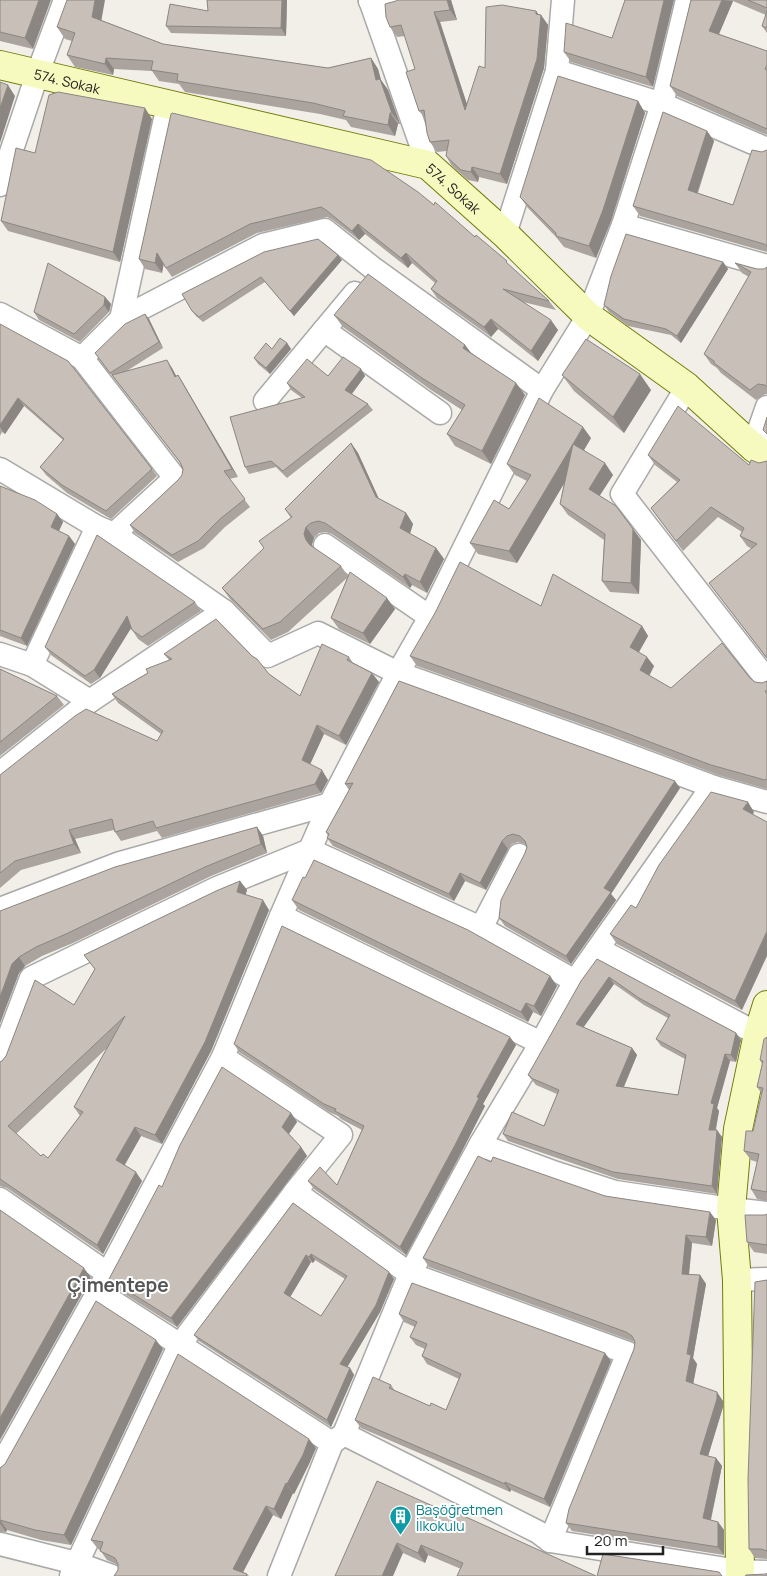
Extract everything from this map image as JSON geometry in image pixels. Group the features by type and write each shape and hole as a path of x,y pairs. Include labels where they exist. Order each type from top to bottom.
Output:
{"street":[{"path":"0,185 36,75 65,0"},
{"path":"396,0 370,0 428,165"},
{"path":"505,234 557,71 563,0"},
{"path":"0,1467 102,1282 222,1057 330,804 398,673 430,617 542,390 588,316 623,225 662,104 687,0"},
{"name":"574. Sokak","path":"0,65 36,75 428,165 505,234 588,316 688,386 760,452"},
{"path":"557,71 662,104 767,148"},
{"path":"121,319 168,105"},
{"path":"623,225 767,266"},
{"path":"82,358 121,319 263,245 325,230 374,269 542,390"},
{"path":"265,401 374,269"},
{"path":"0,314 82,358 175,478 106,531 32,665"},
{"path":"324,330 440,413"},
{"path":"688,386 622,494 767,680"},
{"path":"760,452 767,407"},
{"path":"0,469 106,531 224,611 268,656 318,633 398,673 714,787 767,802"},
{"path":"324,545 430,617"},
{"path":"0,773 90,701 224,611"},
{"path":"0,654 32,665 90,701"},
{"path":"279,1576 410,1274 480,1145 541,1043 575,981 704,798 714,787"},
{"path":"0,909 120,863 330,804"},
{"path":"0,1060 32,978 217,888 310,850 481,928 575,981"},
{"path":"481,928 519,854"},
{"path":"281,916 541,1043"},
{"path":"598,949 762,1035"},
{"path":"740,1574 736,1280 731,1209 738,1129 762,1035 767,1004"},
{"path":"74,1569 179,1346 295,1192 341,1135 222,1057"},
{"path":"480,1145 615,1192 767,1213"},
{"path":"295,1192 410,1274 628,1353 550,1541"},
{"path":"0,1199 179,1346 338,1439 538,1532 550,1541 740,1574 767,1572"},
{"path":"736,1280 767,1279"},
{"path":"0,1544 74,1569 112,1576"}],"building":[{"path":"0,0 39,0 25,38 0,32"},
{"path":"67,0 95,0 92,17 163,44 328,68 371,58 376,80 380,79 392,113 390,113 388,125 343,116 345,111 313,103 177,81 178,74 151,70 153,61 106,58 105,64 67,55 75,33 57,27"},
{"path":"207,0 282,0 281,28 166,26 170,4 208,11"},
{"path":"397,0 447,0 450,10 434,12 465,110 479,66 485,68 486,7 502,5 536,11 536,14 541,15 537,59 500,174 472,167 471,172 461,170 446,156 449,140 430,142 424,110 419,111 406,72 415,69 401,25 390,27 386,17 385,4"},
{"path":"625,0 664,0 646,77 564,52 566,23 612,38"},
{"path":"691,0 722,0 709,31 767,51 767,65 765,69 767,70 767,129 670,86"},
{"path":"748,0 767,0 767,8"},
{"path":"767,11 767,28 762,26"},
{"path":"558,76 638,101 603,210 589,246 556,236 556,233 520,197"},
{"path":"0,82 8,85 0,108"},
{"path":"58,92 145,108 113,252 1,221 16,148 35,153 49,95"},
{"path":"663,112 707,131 688,190 733,205 752,150 762,152 767,150 767,246 633,206"},
{"path":"172,113 371,160 434,205 435,202 475,237 476,235 507,261 549,301 503,289 551,320 531,351 491,319 484,327 431,289 437,281 406,253 401,258 358,224 352,231 321,207 250,224 166,268 157,253 155,263 139,259"},
{"path":"626,234 723,262 677,336 666,329 624,319 604,305 611,276"},
{"path":"318,239 338,255 290,311 261,277 199,317 192,311 182,294 264,252"},
{"path":"48,263 105,297 104,305 74,334 34,312"},
{"path":"735,263 757,269 767,267 767,387 758,384 750,390 704,354 751,272"},
{"path":"368,274 465,345 463,348 516,383 482,451 447,434 465,405 422,378 334,315"},
{"path":"145,314 159,342 110,373 95,353 125,324"},
{"path":"0,324 68,361 152,469 106,511 62,485 40,467 64,439 18,398 0,425"},
{"path":"280,338 287,343 266,368 254,358 266,343 272,349"},
{"path":"586,339 640,374 613,417 562,375"},
{"path":"343,357 361,369 345,390 368,404 283,471 271,461 245,467 230,417 305,397 287,383 307,359 328,376"},
{"path":"167,360 175,377 178,375 232,469 224,471 245,499 220,519 198,541 172,555 130,525 178,480 182,475 183,469 180,462 112,375"},
{"path":"539,398 583,427 509,551 470,543 494,500 509,509 531,475 507,464"},
{"path":"678,406 749,465 751,460 759,463 767,461 767,658 709,583 757,544 740,536 744,528 711,507 676,541 651,508 680,480 648,455"},
{"path":"767,417 767,434 763,430"},
{"path":"351,443 376,497 406,513 400,528 436,548 420,582 405,574 403,577 325,523 318,521 311,523 306,527 304,534 306,540 310,545 341,566 280,622 263,629 222,588 264,548 259,541 292,517 285,509"},
{"path":"573,444 605,463 589,489 616,506 633,529 631,583 602,581 605,534 560,504"},
{"path":"0,486 35,500 57,514 51,527 69,536 21,638 0,630"},
{"path":"97,535 195,602 142,637 132,630 127,616 94,670 85,676 45,647"},
{"path":"460,562 541,606 553,574 642,626 630,647 647,657 640,670 671,688 722,643 750,678 755,682 762,683 767,681 767,691 765,691 767,694 767,779 711,765 605,725 410,656 435,613"},
{"path":"350,572 387,598 363,633 331,618"},
{"path":"216,619 257,659 269,674 300,696 322,644 349,657 347,660 372,673 339,736 317,725 302,760 322,770 315,784 156,828 153,821 115,832 112,819 69,830 74,844 15,861 0,873 0,775 86,709 157,741 163,731 112,694 148,673 146,669 172,659 164,654"},
{"path":"0,669 57,696 0,742"},
{"path":"399,681 675,781 604,888 611,892 566,956 499,918 501,900 527,847 525,841 520,836 513,834 507,836 502,841 480,883 460,873 449,894 327,838 329,834 326,832 353,783 345,784"},
{"path":"711,792 748,802 743,809 767,822 767,931 735,1001 610,934 631,905 636,908 659,865"},
{"path":"257,827 261,844 205,867 36,947 19,957 12,964 0,997 0,911 115,867"},
{"path":"314,860 468,930 550,976 534,1006 526,1003 521,1012 292,900"},
{"path":"240,881 237,892 263,900 205,1042 155,1135 135,1127 116,1160 136,1172 97,1245 0,1179 0,1062 6,1056 35,980 74,1005 95,969 84,955","holes":["125,1016 74,1107 83,1112 48,1158 43,1154 41,1156 8,1126"]},
{"path":"282,926 510,1037 400,1247 308,1181 320,1167 337,1185 364,1126 335,1111 336,1109 324,1104 234,1044"},
{"path":"597,959 736,1033 731,1055 725,1054 711,1103 714,1104 709,1130 717,1130 712,1186 613,1172 503,1134 512,1112 544,1126 559,1090 528,1075 581,981","holes":["609,977 639,998 670,1015 656,1039 686,1055 678,1095 616,1086 632,1048 576,1024"]},
{"path":"767,1037 767,1192 751,1189 759,1154 744,1151 746,1131 753,1131 763,1088 757,1087 763,1061 760,1060 764,1039"},
{"path":"222,1067 291,1113 282,1127 301,1147 171,1318 109,1279 159,1185 162,1187 180,1145"},
{"path":"478,1156 491,1162 493,1157 605,1196 710,1212 706,1237 686,1235 682,1274 700,1275 687,1354 691,1355 686,1381 717,1392 717,1399 700,1454 716,1458 703,1518 718,1522 718,1547 566,1523 569,1509 634,1349 635,1342 632,1336 626,1332 423,1258"},
{"path":"293,1203 389,1272 376,1305 340,1364 350,1368 327,1420 194,1335","holes":["311,1254 347,1276 321,1316 284,1293 306,1255 309,1257"]},
{"path":"0,1210 84,1268 0,1418"},
{"path":"767,1214 767,1245 747,1242 745,1215"},
{"path":"767,1280 767,1551 749,1549 748,1479 755,1282"},
{"path":"412,1283 605,1353 544,1499 355,1420 373,1377 391,1385 389,1388 430,1406 431,1403 446,1410 461,1374 422,1356 427,1344 410,1337 417,1322 399,1314"},
{"path":"96,1301 156,1340 64,1535 35,1530 0,1520 0,1468 5,1464"},
{"path":"178,1354 309,1439 303,1455 286,1483 274,1509 266,1506 233,1569 247,1574 246,1576 114,1576 118,1570 115,1558 100,1551 103,1542 91,1540"},
{"path":"377,1481 453,1515 455,1512 596,1576 457,1576 463,1563 421,1545 418,1553 397,1543 382,1576 335,1576"},
{"path":"603,1554 719,1572 722,1576 597,1576"},
{"path":"766,1574 767,1576 745,1576"}],"place":[{"name":"Başöğretmen İlkokulu","path":"400,1536"}],"district":[{"name":"Çimentepe","path":"118,1285"}]}
